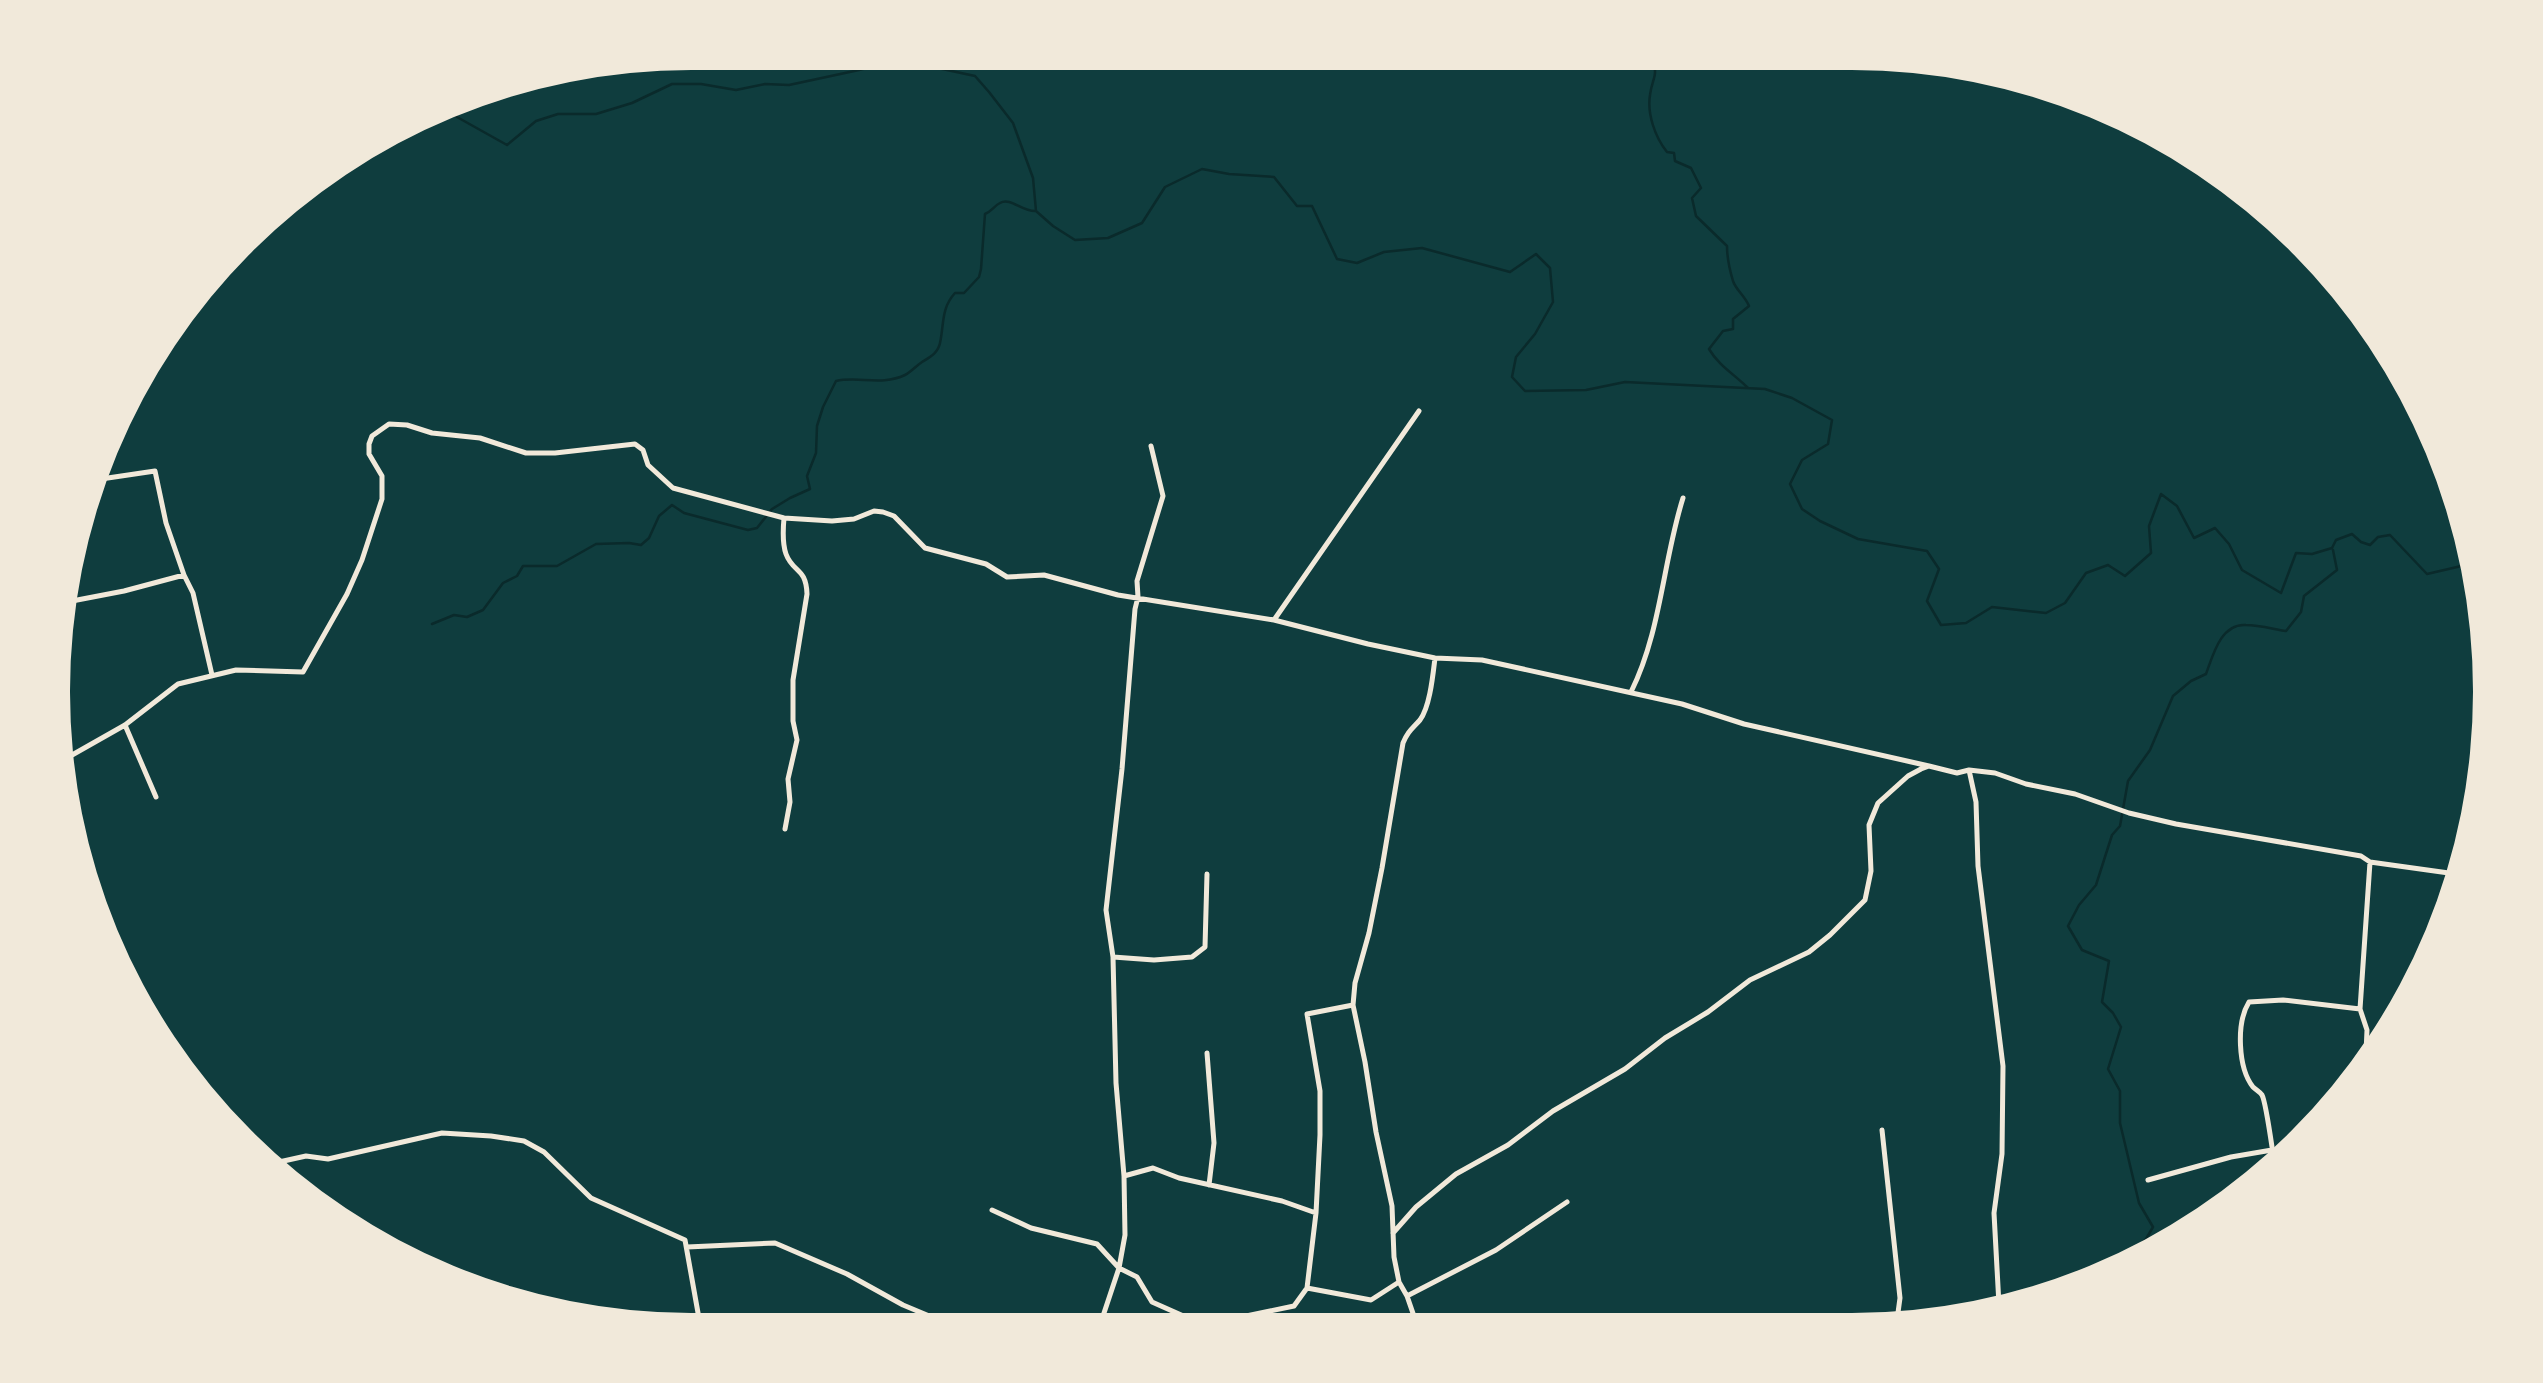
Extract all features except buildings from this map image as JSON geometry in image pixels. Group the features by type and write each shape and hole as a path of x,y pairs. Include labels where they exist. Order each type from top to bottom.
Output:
{"street":[{"path":"1274,620 1419,411"},
{"path":"73,754 125,725 178,684 236,670 303,672 347,594 362,561 382,499 382,476 369,453 369,444 372,436 389,424 407,425 432,433 481,438 526,453 555,453 635,444 643,450 648,465 673,488 784,518 832,521 854,519 874,511 883,512 894,516 925,548 985,564 1007,577 1044,575 1104,592 1274,620 1368,644 1435,657 1482,660 1632,692 1682,704 1744,724 1957,773 1969,770 1995,774 2026,785 2075,794 2129,813 2176,824 2361,856 2370,862 2446,873"},
{"path":"1104,1313 1119,1268 1125,1235 1124,1176 1116,1083 1113,957 1106,910 1122,769 1138,581 1163,496 1151,446"},
{"path":"108,478 155,471 166,523 193,593 212,676"},
{"path":"1632,692 1645,665 1674,528 1683,498"},
{"path":"784,518 786,554 807,582 793,680 793,722 797,740 788,779 790,802 785,829"},
{"path":"77,599 124,591 184,575"},
{"path":"1413,1313 1399,1282 1392,1206 1353,1005 1354,983 1382,868 1403,743 1409,729 1421,719 1429,695 1435,657"},
{"path":"125,725 156,797"},
{"path":"1393,1233 1416,1206 1456,1174 1508,1145 1553,1111 1625,1069 1750,980 1809,952 1830,935 1865,900 1871,871 1868,825 1878,803 1908,776 1929,766"},
{"path":"1969,770 1976,802 1978,866 2003,1066 2002,1154 1994,1213 1998,1295"},
{"path":"2367,1039 2367,1030 2360,1009 2370,862"},
{"path":"1113,957 1154,960 1192,957 1205,947 1207,874"},
{"path":"2272,1149 2262,1095 2253,1087 2245,1069 2242,1028 2244,1011 2249,1002 2283,1000 2360,1009"},
{"path":"1263,1313 1294,1306 1307,1288 1316,1213 1321,1091 1307,1014 1353,1005"},
{"path":"1206,1053 1214,1143 1209,1185"},
{"path":"1882,1130 1900,1298 1899,1311"},
{"path":"284,1161 306,1156 328,1159 442,1133 524,1141 544,1152 591,1198 685,1240 698,1313"},
{"path":"2148,1180 2231,1157 2270,1150"},
{"path":"1124,1176 1153,1168 1179,1178 1282,1201 1316,1213"},
{"path":"1407,1296 1496,1250 1567,1202"},
{"path":"992,1210 1031,1228 1097,1244 1119,1268 1137,1277 1152,1303 1176,1313"},
{"path":"687,1247 775,1242 847,1274 922,1313"},
{"path":"1307,1288 1371,1300 1399,1282"}],"waterway":[{"path":"456,116 507,145 536,121 558,114 596,114 632,103 672,84 701,84 736,90 765,84 789,85 859,70"},
{"path":"947,70 975,76 1013,123 1033,178 1036,211 1075,240 1108,238 1142,223 1165,187 1202,169 1274,177 1297,206 1312,206 1337,259 1357,263 1384,252 1422,248 1510,272 1536,254 1550,268 1553,302 1535,334 1516,357 1512,377 1525,391 1586,390 1625,382 1765,389 1792,398 1832,420 1828,444 1802,460 1790,484 1802,509 1858,539 1927,551 1939,569 1927,601 1941,625 1966,623 1992,607 2046,613 2065,603 2086,573 2108,565 2125,576 2151,553 2149,526 2161,494 2177,506 2194,538 2215,528 2229,544 2242,570 2281,593 2296,553 2312,554 2332,548 2336,540 2352,534 2361,542 2370,545 2378,537 2390,535 2427,574 2460,566"},
{"path":"1655,70 1650,110 1656,132 1667,152 1674,153 1675,161 1691,168 1701,188 1692,198 1696,216 1727,246 1733,281 1749,306 1733,319 1733,329 1723,331 1709,349 1722,365 1748,388"},
{"path":"432,624 454,615 467,617 483,610 503,583 517,576 523,566 557,566 596,544 641,545 649,538 659,516 672,505 684,513 748,530 757,528 772,509 810,489 807,476 816,453 817,426 836,381 896,378 907,374 933,354 939,346 945,311 950,299 955,293 964,293 979,277 985,214 1004,202 1036,211"},
{"path":"2146,1238 2153,1227 2139,1203 2120,1123 2120,1091 2108,1069 2121,1027 2113,1013 2102,1002 2109,961 2082,950 2068,926 2079,905 2096,885 2112,835 2120,826 2128,781 2150,750 2173,696 2191,681 2206,674 2219,642 2230,629 2246,625 2286,631 2301,612 2304,596 2337,570 2333,550"}]}
